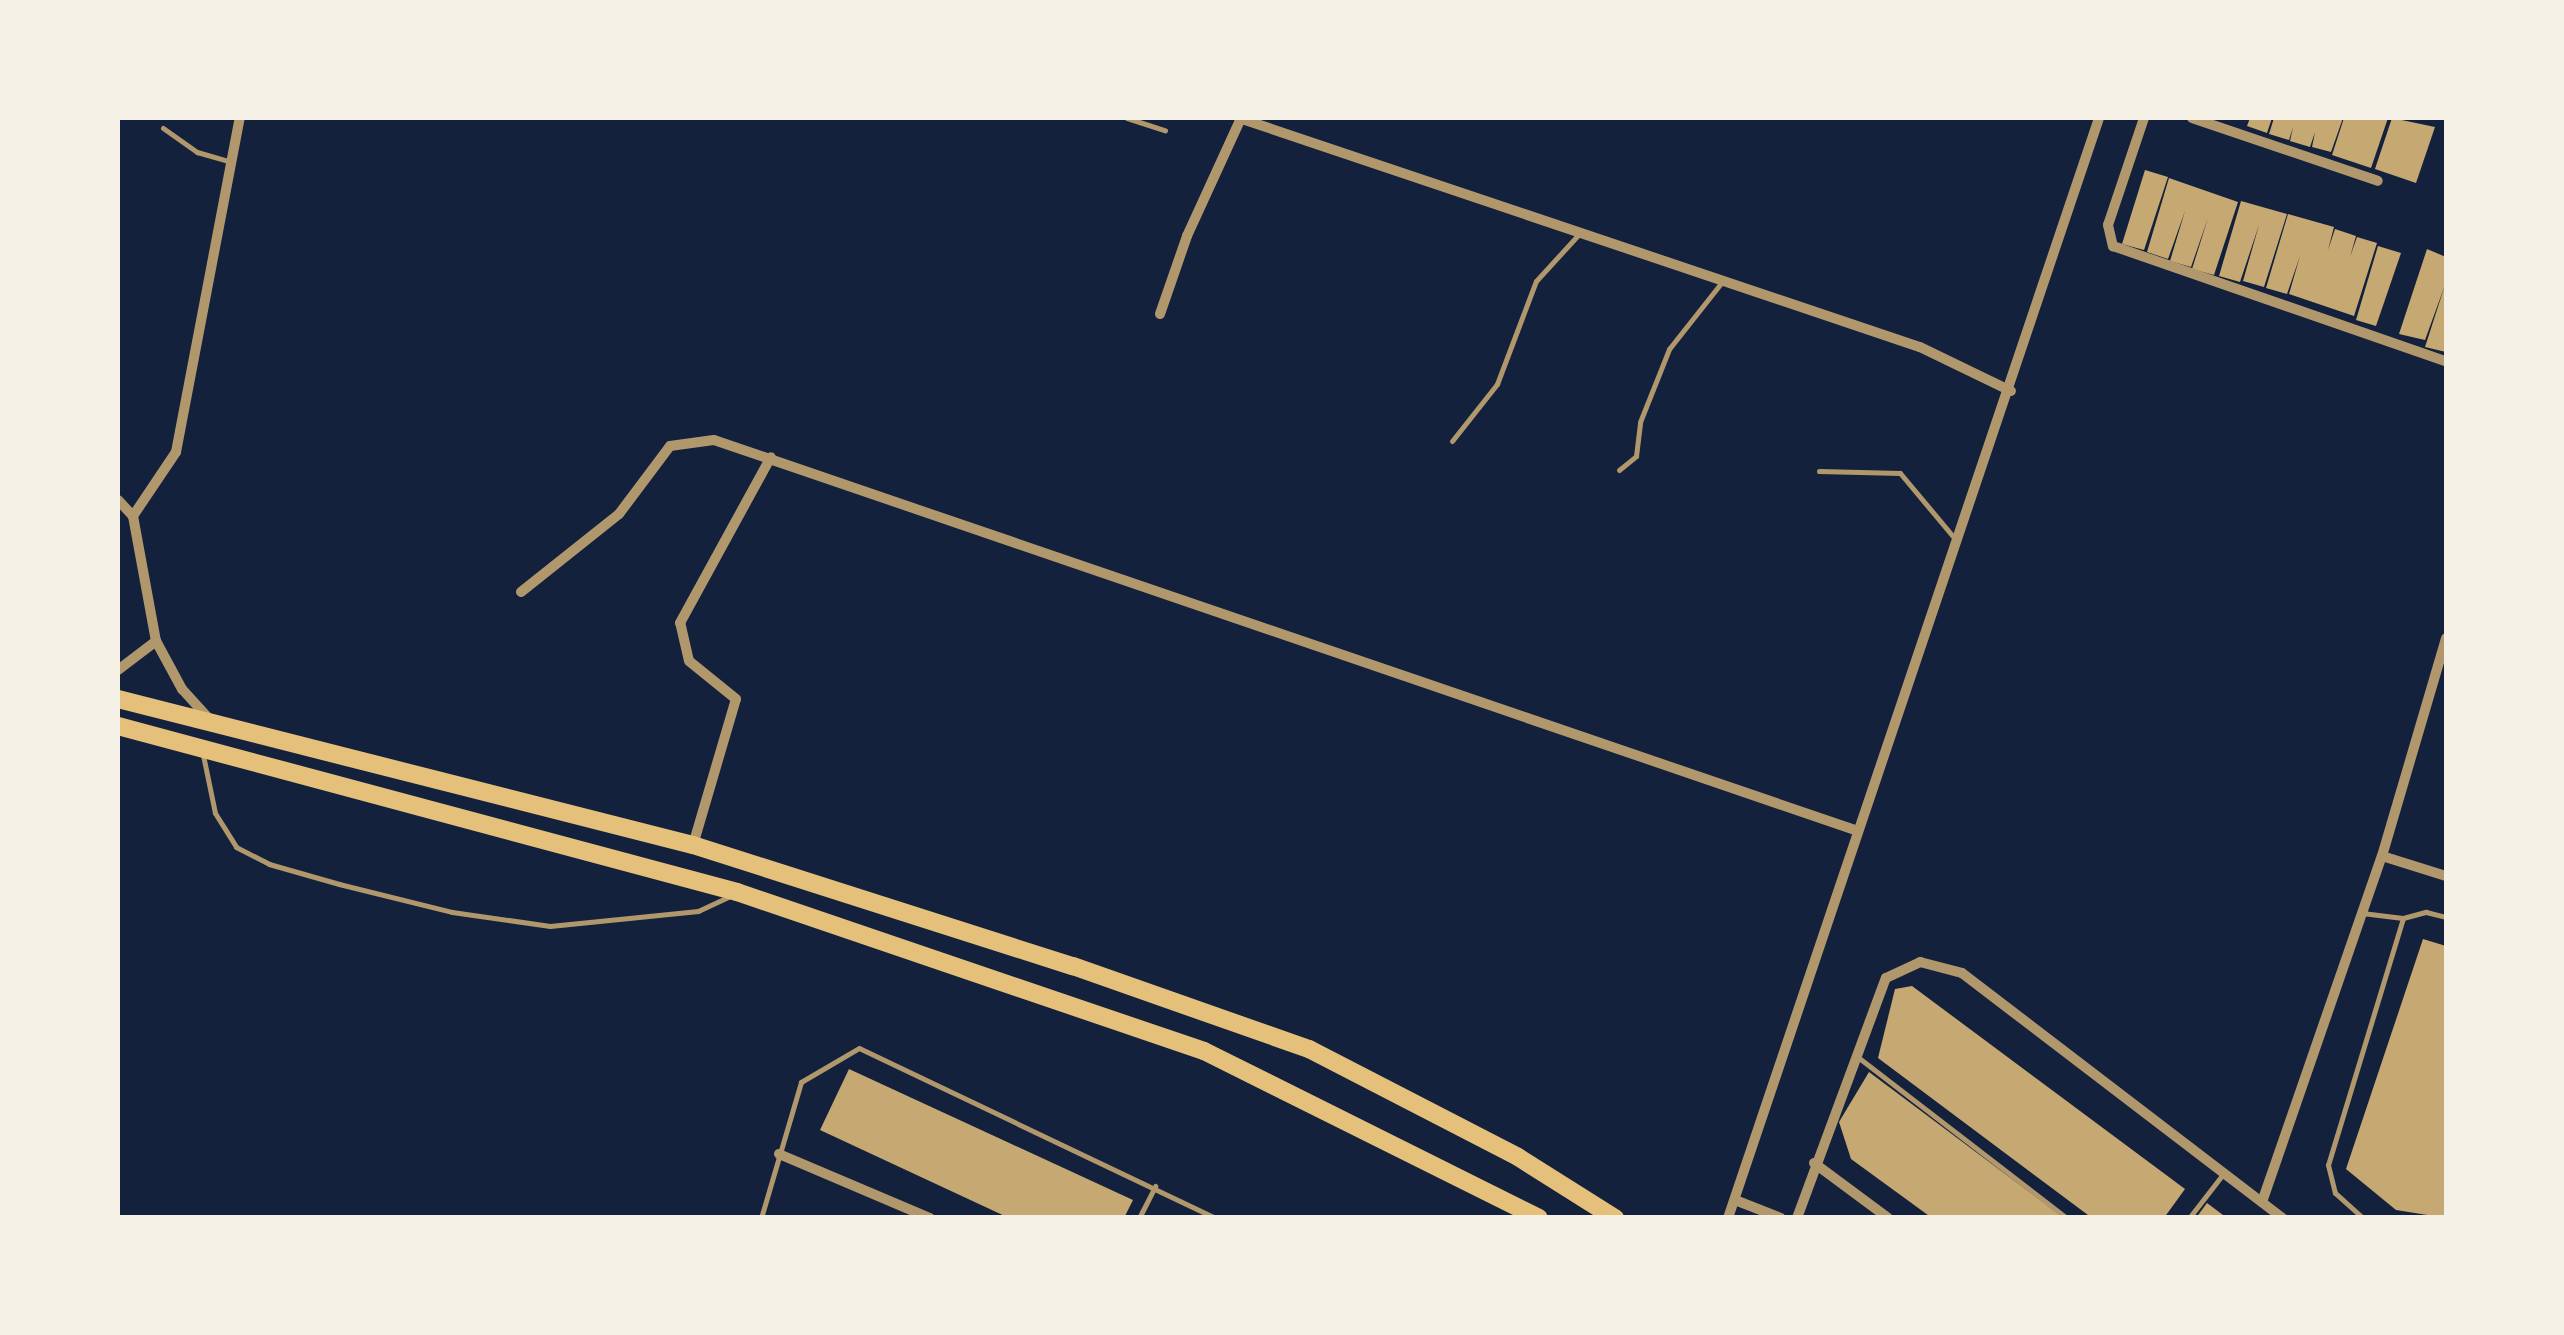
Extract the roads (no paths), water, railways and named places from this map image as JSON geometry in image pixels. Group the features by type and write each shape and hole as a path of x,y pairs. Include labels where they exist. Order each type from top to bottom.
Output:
{"highway":[{"path":"118,699 693,844 1309,1049 1518,1156 1616,1218"},
{"path":"118,726 202,752 737,892 1204,1051 1539,1218"}],"street":[{"path":"133,516 176,452 228,161 240,118"},
{"path":"1160,314 1186,236 1240,118 1578,235 1920,347 2011,391"},
{"path":"1728,1218 1956,540 2011,391 2099,118"},
{"path":"2144,118 2108,225 2113,246 2446,361"},
{"path":"2192,118 2378,181"},
{"path":"521,592 620,514 670,446 714,440 1858,831"},
{"path":"693,844 736,699 689,660 680,624 771,457"},
{"path":"118,500 133,516 156,641 182,688 215,725"},
{"path":"2262,1202 2359,913 2382,856 2446,638"},
{"path":"118,670 156,641"},
{"path":"2382,856 2446,876"},
{"path":"1797,1218 1854,1054 1886,978 1920,962 1962,973 2283,1218"},
{"path":"780,1154 930,1218"},
{"path":"1814,1163 1888,1218"},
{"path":"1734,1200 1781,1218"}],"lane":[{"path":"1127,118 1165,130"},
{"path":"163,128 197,152 228,161"},
{"path":"1452,441 1497,384 1536,281 1578,235"},
{"path":"1619,470 1636,456 1640,422 1670,349 1722,282"},
{"path":"1819,470 1900,473 1956,540"},
{"path":"202,752 214,812 236,847 268,864 339,884 452,912 550,926 698,912 737,892"},
{"path":"2359,913 2403,918 2426,912 2446,916"},
{"path":"2363,1218 2335,1193 2328,1165 2403,918"},
{"path":"761,1218 801,1082 859,1048 1216,1218"},
{"path":"1854,1054 2067,1218"},
{"path":"2189,1218 2224,1174"},
{"path":"1139,1218 1155,1186"}]}
